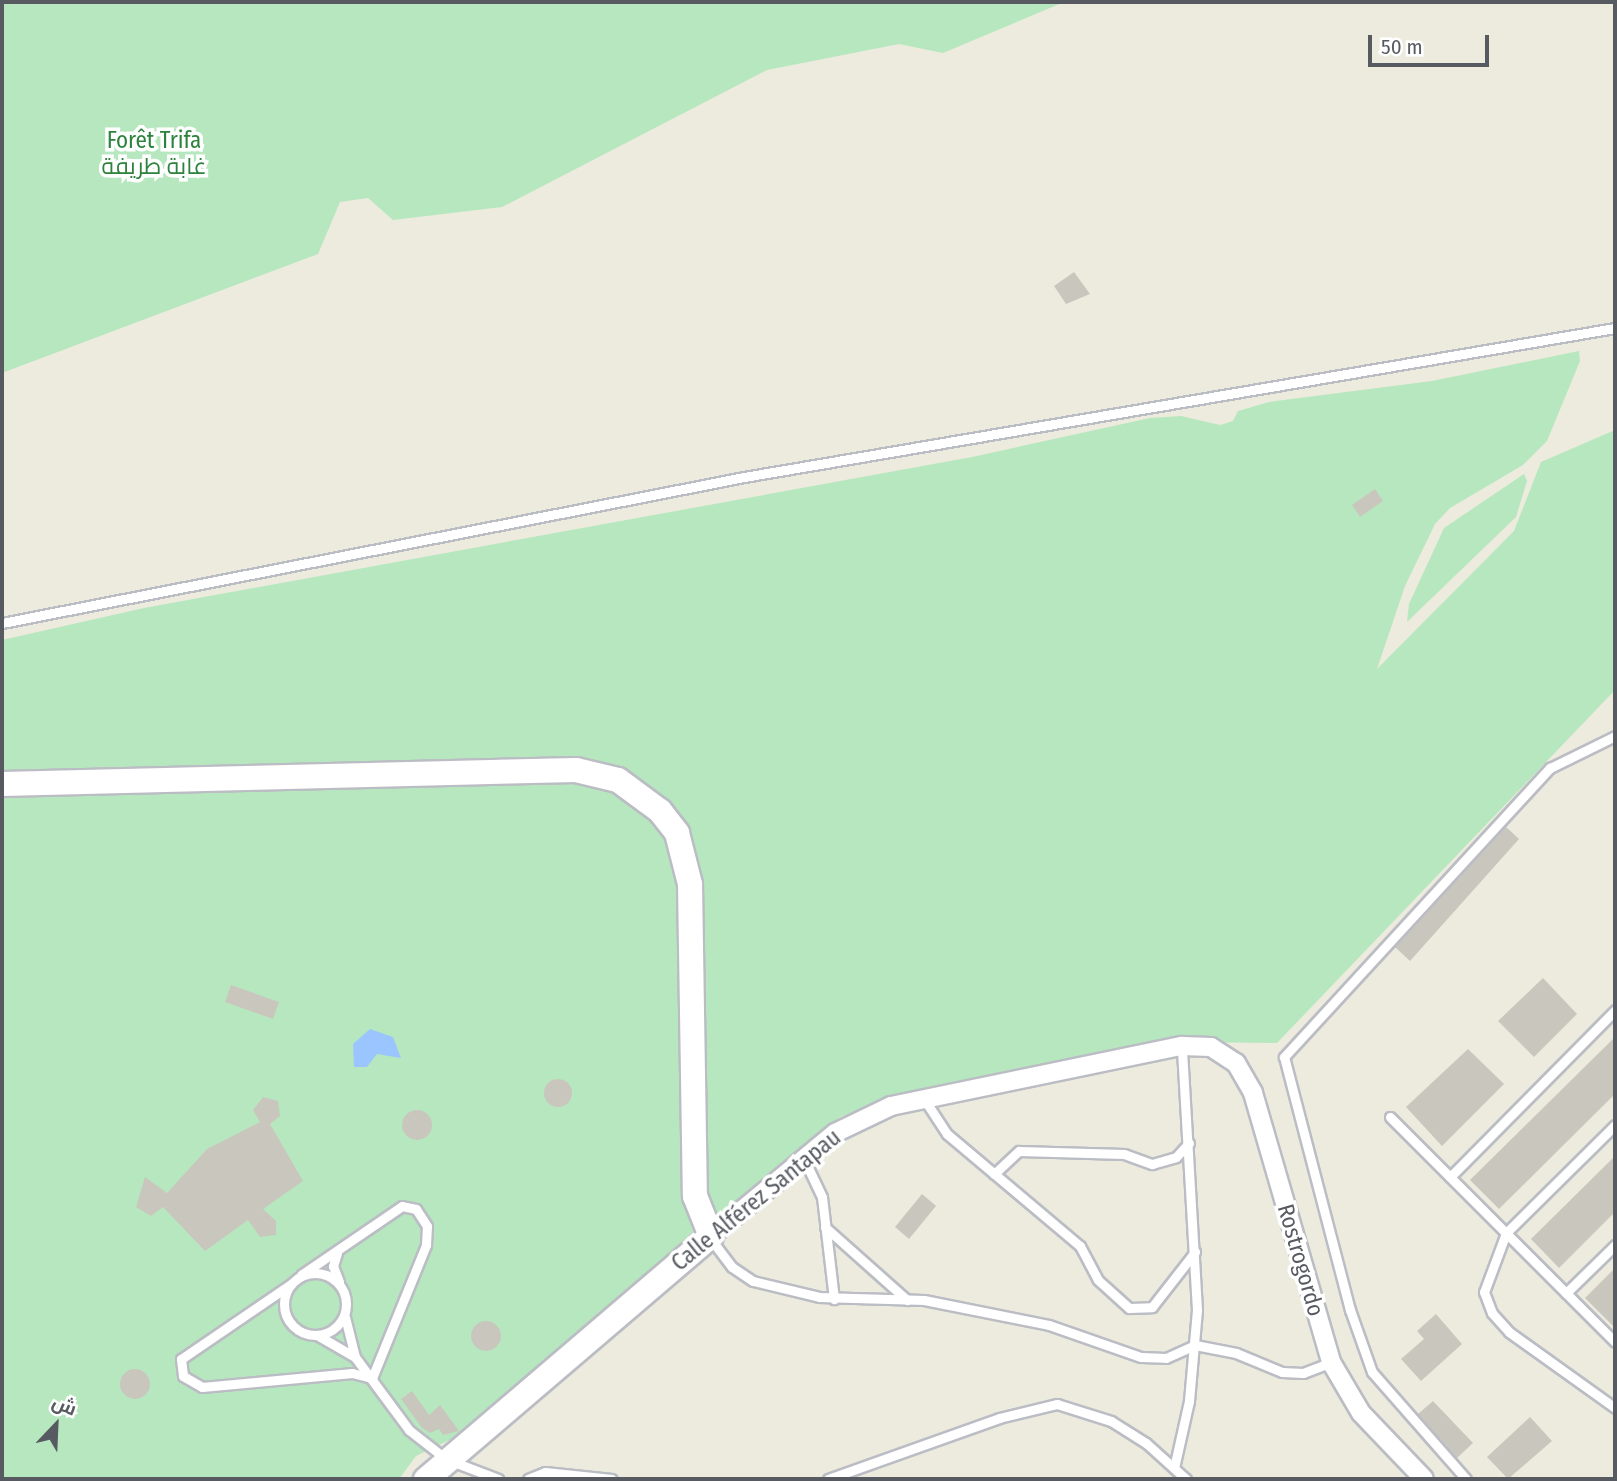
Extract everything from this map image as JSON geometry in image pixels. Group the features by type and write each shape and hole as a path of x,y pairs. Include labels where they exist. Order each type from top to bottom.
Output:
{"street":[{"path":"2,784 576,769 597,772 634,790 660,811 689,862 695,1196 710,1236"},
{"name":"Calle Alférez Santapau","path":"426,1479 446,1459 803,1157 859,1119 924,1097 1187,1045"},
{"name":"Rostrogordo","path":"1187,1045 1226,1055 1247,1080 1331,1362 1361,1413 1423,1479"}],"lane":[{"path":"2,623 730,480 1615,328"},
{"path":"1466,1479 1372,1371 1350,1310 1284,1057 1550,768 1615,736"},
{"path":"1450,1177 1615,1010"},
{"path":"1174,1468 1195,1345 1195,1252 1187,1045"},
{"path":"924,1097 939,1126 1080,1246 1098,1280 1135,1310 1155,1304 1195,1252"},
{"path":"1390,1117 1615,1342"},
{"path":"1615,1125 1506,1233 1485,1282 1492,1313 1509,1332 1615,1408"},
{"path":"994,1174 1018,1151 1124,1154 1152,1164 1176,1157 1189,1143"},
{"path":"803,1157 820,1185 834,1299"},
{"path":"402,1206 415,1209 427,1226 426,1245 372,1378 352,1373 202,1387 183,1376 181,1359 402,1206"},
{"path":"825,1227 907,1300"},
{"path":"710,1236 732,1267 753,1281 834,1299 907,1300 1049,1325 1141,1357 1166,1358 1195,1345 1236,1353 1282,1372 1303,1373 1331,1362"},
{"path":"1566,1293 1615,1244"},
{"path":"337,1253 333,1266 346,1311 343,1325 355,1357 409,1430 446,1459 498,1479"},
{"path":"301,1275 326,1274 340,1284"},
{"path":"291,1284 284,1308 289,1322 355,1357"},
{"path":"316,1335 330,1331 346,1311"},
{"path":"828,1479 848,1477 999,1418 1057,1404 1111,1421 1186,1479"},
{"path":"528,1479 545,1472 612,1479"}],"green space":[{"name":"Forêt Trifa غابة طريفة","path":"2,2 1064,2 943,53 899,44 767,70 502,207 393,220 368,198 340,202 318,254 2,373"},
{"path":"1579,351 1580,361 1547,441 1523,465 1450,508 1435,524 1405,586 1377,669 1514,531 1541,462 1615,430 1615,690 1277,1043 1187,1042 890,1098 840,1117 466,1432 416,1456 399,1479 2,1479 2,640 144,608 972,457 1150,418 1181,416 1220,425 1233,421 1238,411 1269,402 1432,381"},
{"path":"1524,474 1527,481 1516,517 1407,622 1409,604 1444,528"}],"water":[{"path":"370,1029 393,1037 401,1058 377,1054 367,1067 354,1067 353,1044"}],"building":[{"path":"1074,272 1090,294 1066,304 1054,286"},
{"path":"1375,489 1383,501 1360,517 1352,505"},
{"path":"1506,827 1519,839 1410,961 1395,947"},
{"path":"1543,978 1577,1014 1534,1057 1498,1021"},
{"path":"231,985 279,1002 273,1019 225,1002"},
{"path":"1615,1037 1615,1094 1499,1209 1470,1180"},
{"path":"1468,1049 1504,1084 1442,1146 1406,1107"},
{"path":"558,1079 568,1083 572,1093 568,1103 558,1107 548,1103 544,1093 548,1083"},
{"path":"263,1097 278,1101 280,1116 270,1124 303,1181 263,1209 276,1221 276,1235 260,1237 248,1220 205,1251 163,1207 151,1216 136,1207 145,1177 167,1193 207,1149 260,1122 253,1110"},
{"path":"417,1110 428,1114 432,1125 428,1136 417,1140 406,1136 402,1125 406,1114"},
{"path":"1615,1156 1615,1212 1559,1268 1531,1239"},
{"path":"922,1194 936,1206 909,1239 895,1227"},
{"path":"1615,1268 1615,1328 1585,1298"},
{"path":"1436,1314 1462,1344 1421,1381 1401,1359 1424,1339 1417,1331"},
{"path":"486,1321 492,1322 500,1330 500,1342 492,1350 486,1351 480,1350 472,1342 471,1336 472,1330 480,1322"},
{"path":"135,1369 141,1370 149,1378 149,1390 141,1398 135,1399 129,1398 121,1390 120,1384 121,1378 129,1370"},
{"path":"412,1391 429,1415 440,1405 459,1431 443,1435 439,1429 430,1433 422,1428 401,1399"},
{"path":"1433,1401 1473,1443 1457,1458 1418,1414"},
{"path":"1530,1417 1552,1441 1508,1479 1487,1457"}]}
